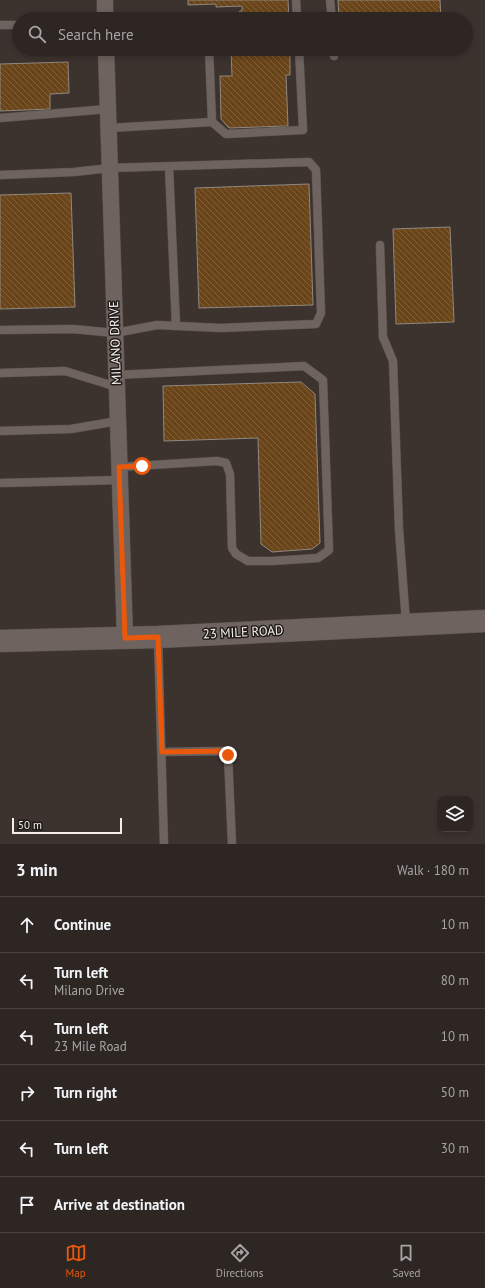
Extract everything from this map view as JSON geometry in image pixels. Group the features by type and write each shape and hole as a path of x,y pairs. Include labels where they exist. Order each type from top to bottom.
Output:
{"main road":[{"name":"23 MILE ROAD","path":"0,641 158,637 485,621"}],"street":[{"path":"105,0 105,12"},
{"name":"MILANO DRIVE","path":"106,56 125,638"}],"lane":[{"path":"296,0 297,12"},
{"path":"330,0 331,12"},
{"path":"0,25 12,25"},
{"path":"209,56 212,122"},
{"path":"109,128 212,122 226,134 303,130 298,56"},
{"path":"0,118 108,109"},
{"path":"0,175 74,172 110,168 309,162 316,170 320,313 316,324 221,328 157,325 115,333 73,329 0,330"},
{"path":"169,167 176,326"},
{"path":"380,245 383,336 393,361 399,530 406,624"},
{"path":"0,373 65,371 117,381 304,366 323,380 329,550 318,558 272,561 248,561 236,554 232,548 230,474 226,463 217,461 120,474 0,483"},
{"path":"0,431 71,429 118,421"},
{"path":"158,637 164,844"},
{"path":"162,752 223,751 228,755 232,844"}],"building":[{"path":"188,0 288,0 289,12 239,12 242,11 242,6 216,7 216,4 188,5"},
{"path":"338,0 440,0 441,12 339,12"},
{"path":"231,56 290,56 290,75 286,75 288,126 229,128 221,119 220,76 232,76"},
{"path":"68,62 69,93 50,94 50,109 0,111 0,64"},
{"path":"309,184 313,305 199,308 195,188"},
{"path":"71,193 75,307 0,309 0,195"},
{"path":"450,227 454,322 396,324 393,229"},
{"path":"301,382 315,394 320,543 312,549 272,552 261,544 258,438 164,441 163,386"}],"route":[{"path":"142,466 119,467 125,638 158,637 162,752 223,751 228,755"}]}
